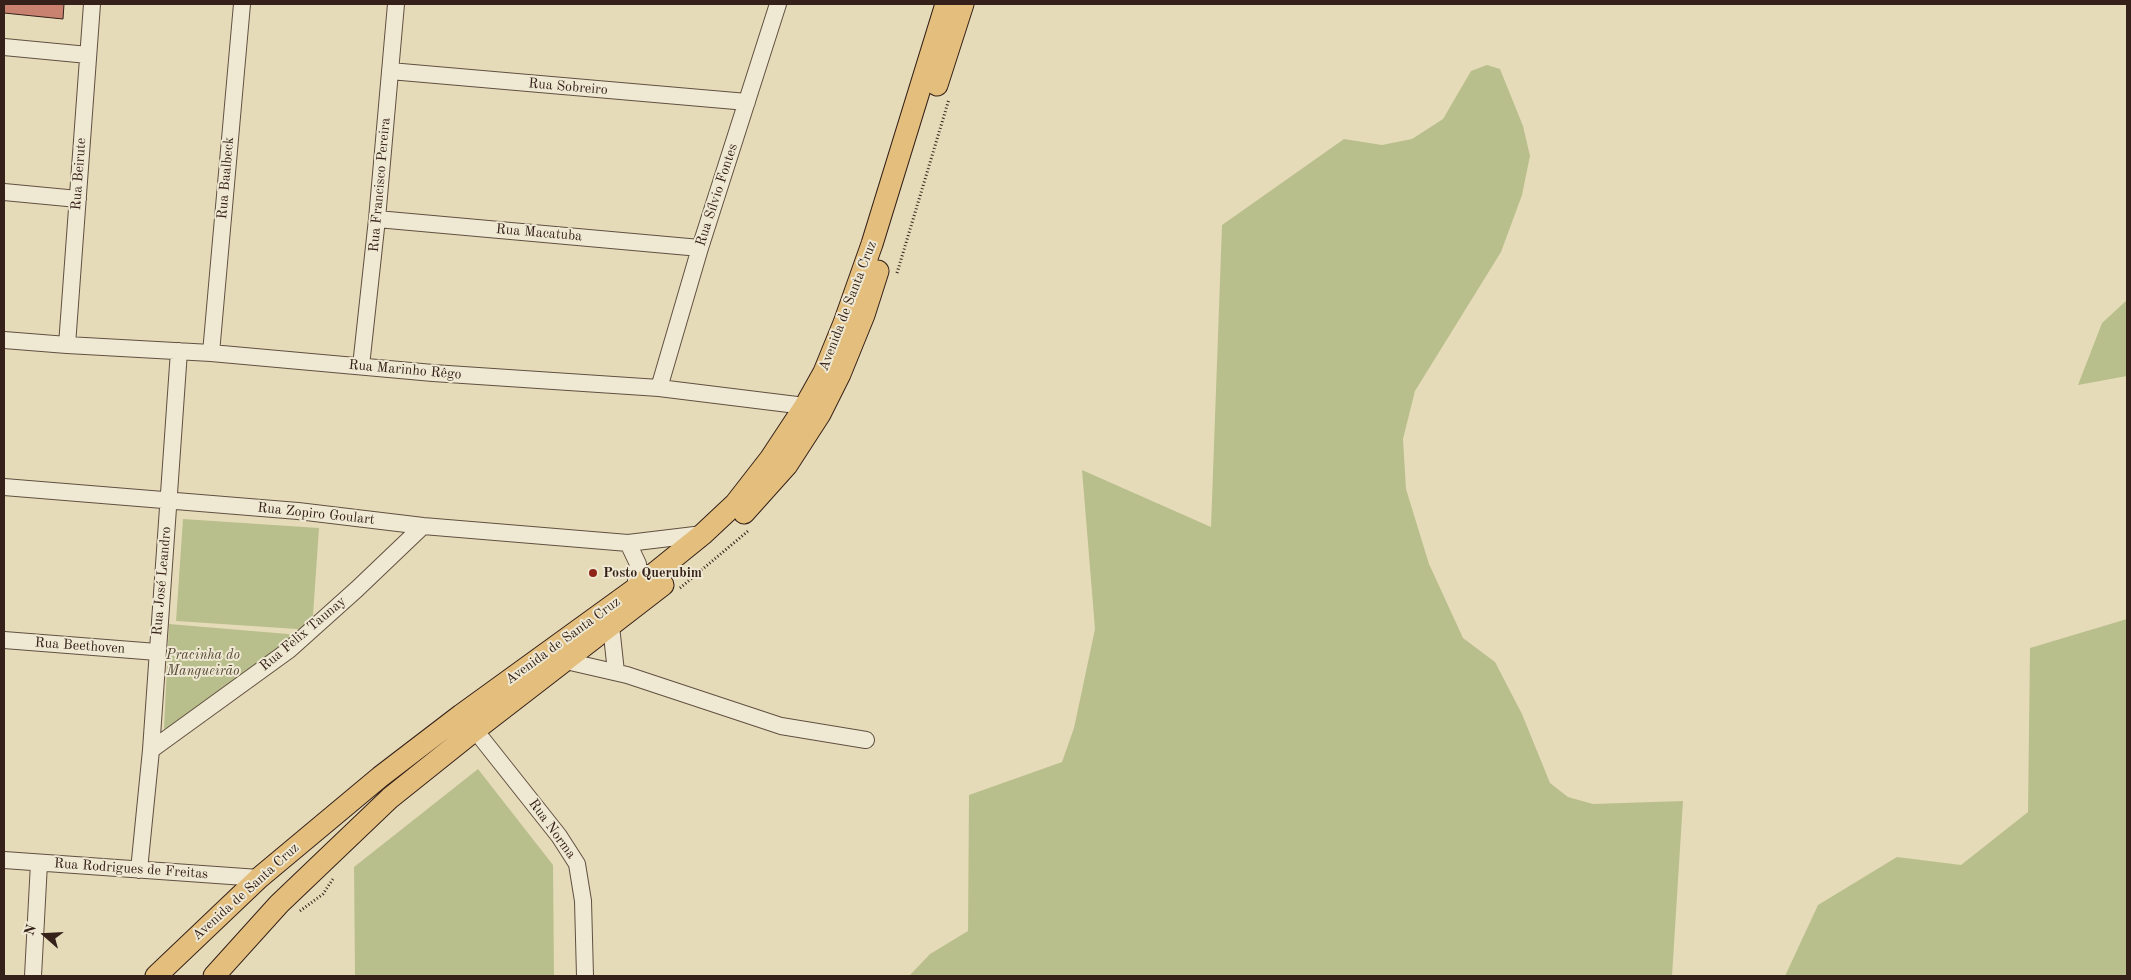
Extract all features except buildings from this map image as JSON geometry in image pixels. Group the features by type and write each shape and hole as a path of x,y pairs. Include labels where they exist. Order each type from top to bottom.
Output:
{"main road":[{"name":"Avenida de Santa Cruz","path":"156,976 259,878 402,760 635,589 703,534 735,504 770,459 805,406 824,372 844,323 898,162 946,4"},
{"name":"Avenida de Santa Cruz","path":"214,976 279,904 390,798 712,545 787,466 820,414 840,374 864,315 963,4"}],"street":[{"name":"Rua Beirute","path":"67,345 92,4"},
{"name":"Rua Baalbeck","path":"211,353 242,4"},
{"name":"Rua Francisco Pereira","path":"361,366 377,219 396,4"},
{"name":"Rua Sílvio Fontes","path":"659,388 700,248 778,4"},
{"path":"4,47 88,55"},
{"name":"Rua Sobreiro","path":"390,71 746,102"},
{"path":"4,192 78,198"},
{"name":"Rua Macatuba","path":"377,219 700,248"},
{"name":"Rua Marinho Rêgo","path":"4,340 211,353 659,388 805,406"},
{"name":"Rua José Leandro","path":"139,870 151,750 179,351"},
{"name":"Rua Zopiro Goulart","path":"4,487 298,511 423,526 628,543 703,534"},
{"name":"Rua Felix Taunay","path":"151,750 288,650 357,589 423,526"},
{"path":"628,543 638,564 635,589"},
{"path":"611,626 616,672"},
{"name":"Rua Beethoven","path":"4,640 157,652"},
{"path":"566,661 616,672 781,726 866,740"},
{"name":"Rua Norma","path":"475,730 559,836 577,864 583,901 585,976"},
{"name":"Rua Rodrigues de Freitas","path":"4,860 259,878"},
{"path":"33,976 39,863"}],"green space":[{"path":"1487,65 1500,69 1523,126 1530,156 1522,195 1501,252 1415,391 1403,439 1406,489 1429,564 1463,638 1495,662 1522,714 1550,783 1568,797 1593,804 1683,801 1672,976 909,976 930,954 968,931 969,795 1062,762 1074,728 1095,629 1082,470 1211,527 1222,225 1344,139 1382,145 1412,139 1443,119 1471,71"},
{"path":"2127,300 2127,376 2078,385 2102,323"},
{"path":"183,519 319,528 312,630 176,621"},
{"path":"2127,619 2127,976 1785,976 1818,905 1897,857 1961,865 2028,812 2030,648"},
{"name":"Pracinha do Mangueirão","path":"169,624 300,635 185,721 164,729"},
{"path":"478,769 553,865 554,976 355,976 354,867"}],"place":[{"name":"Posto Querubim","path":"593,573"}]}
